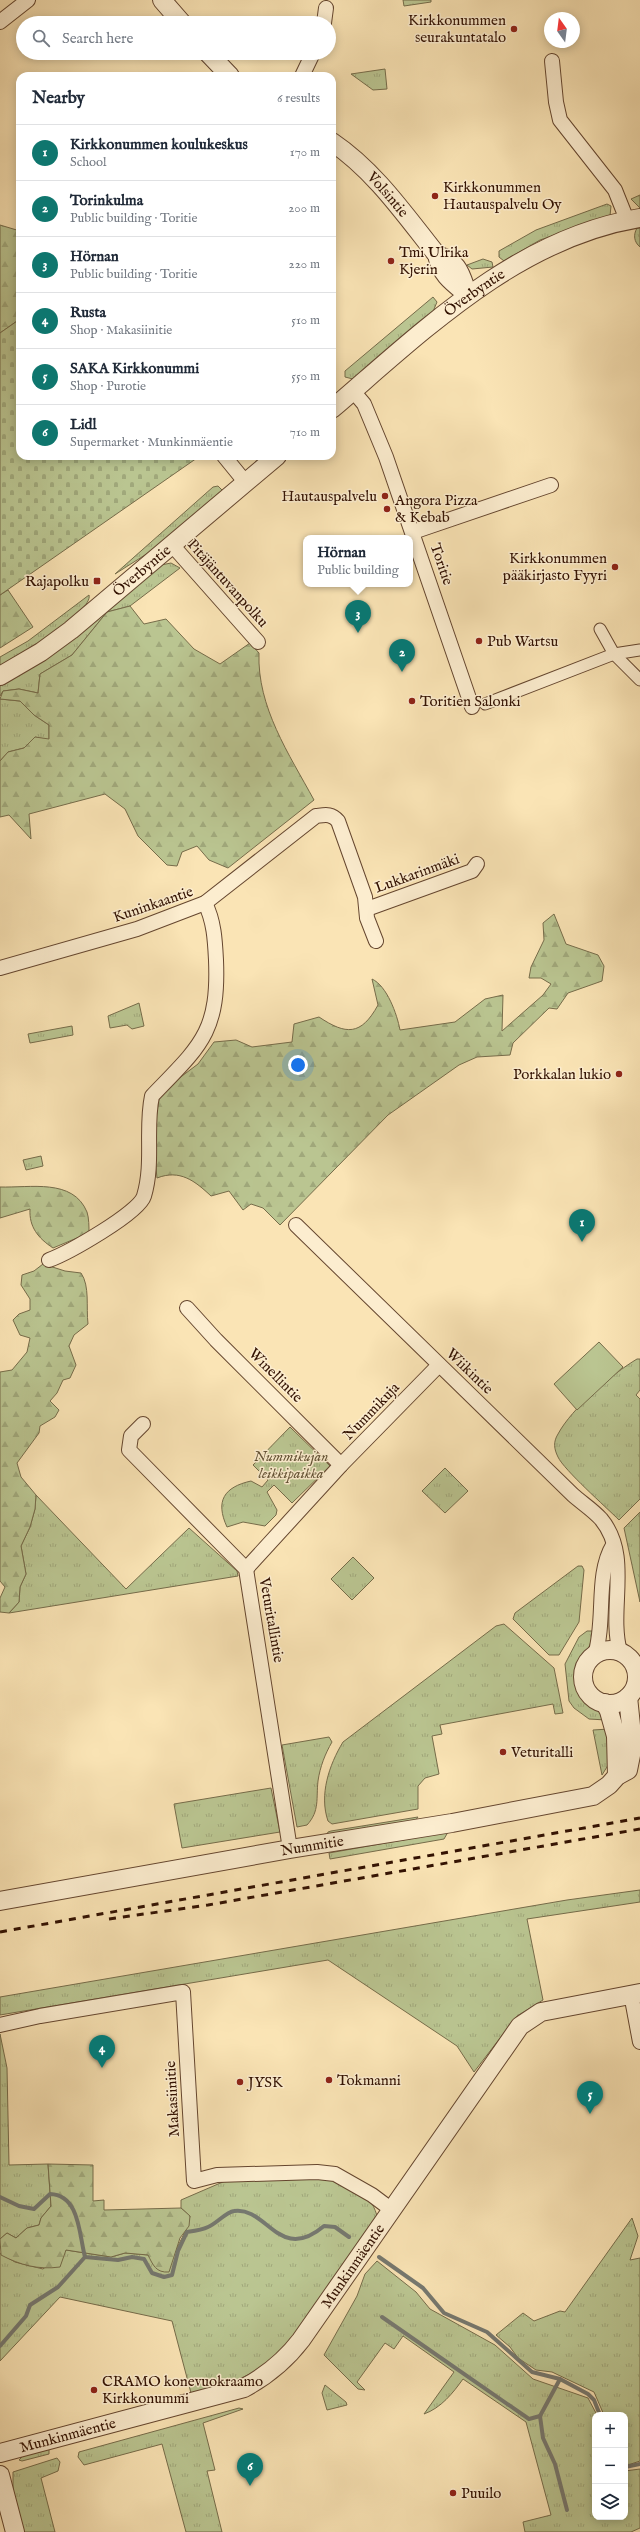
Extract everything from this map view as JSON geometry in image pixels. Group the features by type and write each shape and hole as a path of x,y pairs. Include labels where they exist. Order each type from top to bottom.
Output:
{"street":[{"path":"0,22 28,0"},
{"path":"162,0 176,16"},
{"path":"325,16 326,8"},
{"path":"215,60 226,72"},
{"path":"304,72 310,60"},
{"path":"552,61 556,102 560,120 615,190 633,219"},
{"name":"Volsintie","path":"336,145 354,159 375,179 437,255 450,260 458,268 468,295"},
{"name":"Överbyntie","path":"336,406 468,295 544,248 585,232 633,219"},
{"name":"Toritie","path":"353,391 364,404 479,705"},
{"path":"227,460 246,483"},
{"name":"Överbyntie","path":"0,676 41,652 71,630 173,546 272,460"},
{"path":"413,532 551,485"},
{"name":"Pitäjäntuvanpolku","path":"173,546 258,642"},
{"path":"600,632 613,655 640,680"},
{"path":"479,705 585,667 613,655 640,650"},
{"name":"Lukkarinmäki","path":"316,816 327,814 338,820 365,897 367,918 376,941"},
{"name":"Kuninkaantie","path":"0,968 137,929 205,903 316,816"},
{"name":"Lukkarinmäki","path":"367,909 472,871 477,864"},
{"path":"49,1260 63,1254 133,1211 144,1196 149,1162 152,1096 178,1070 200,1043 208,1028 216,1003 215,940 210,914 205,903"},
{"name":"Wiikintie","path":"296,1225 573,1495 601,1519 613,1545 618,1565 616,1626 620,1652"},
{"name":"Winellintie","path":"187,1308 216,1340 341,1465"},
{"name":"Nummikuja","path":"246,1568 341,1465 439,1365"},
{"name":"Veturitallintie","path":"143,1424 131,1436 129,1450 246,1568 290,1849"},
{"path":"595,1655 600,1631 605,1562 613,1545"},
{"path":"607,1650 620,1652 626,1655 638,1668 634,1693 621,1702 605,1703 592,1697 584,1679 586,1665 595,1655 607,1650"},
{"name":"Nummitie","path":"0,1901 290,1849 452,1823 581,1800 602,1791 617,1776 628,1770 634,1745 634,1693"},
{"path":"605,1703 609,1711 616,1736 615,1767 617,1776"},
{"name":"Makasiinitie","path":"0,2025 40,2016 183,1992 194,2181 217,2175 317,2172 335,2174 372,2195 392,2210"},
{"path":"635,1994 640,2042"},
{"name":"Munkinmäentie","path":"0,2453 244,2388 260,2379 288,2357 520,2026 541,2012 635,1994"},
{"path":"0,2475 15,2532"}],"green space":[{"path":"403,0 431,0 431,2 404,6"},
{"path":"385,69 387,89 373,90 351,74"},
{"path":"640,195 640,208 631,199"},
{"path":"607,204 611,206 610,216 540,240 504,261 499,257 499,251 536,230"},
{"path":"0,225 16,230 16,322 0,333"},
{"path":"637,228 640,228 640,247 636,243 635,238"},
{"path":"483,259 492,262 493,267 472,269 467,265"},
{"path":"433,297 437,302 432,314 353,379 345,377 345,371"},
{"path":"16,322 16,460 194,460 0,595 0,333"},
{"path":"218,486 223,491 156,548 115,574 213,487"},
{"path":"171,563 180,568 130,606 107,612 72,655 40,674 38,693 19,689 3,691 0,696 0,686 44,660 161,565"},
{"path":"8,590 33,627 0,648 0,595"},
{"path":"89,595 87,602 79,612 67,622 52,634 0,667 0,657 28,641"},
{"path":"130,606 144,624 166,619 194,649 220,664 250,643 259,653 263,692 276,730 314,800 228,868 209,860 197,846 182,852 177,866 167,865 138,836 125,809 105,794 29,814 31,839 9,815 0,817 0,761 8,752 24,748 35,737 49,739 49,725 34,715 20,701 0,699 3,691 19,689 38,693 40,674 72,655 107,612"},
{"path":"0,699 20,701 34,715 49,725 49,740 35,737 24,748 8,752 0,761"},
{"path":"554,914 566,944 598,955 604,966 602,981 568,993 557,1009 549,1008 513,1043 510,1055 477,1057 459,1065 388,1115 280,1225 263,1208 251,1204 243,1210 229,1191 211,1196 187,1178 173,1175 157,1178 153,1139 159,1099 174,1082 198,1064 214,1042 236,1040 252,1047 292,1042 294,1024 319,1017 337,1027 345,1029 359,1027 372,1015 378,1005 372,979 387,994 394,1009 400,1030 455,1022 485,999 503,995 502,1031 543,995 551,984 541,978 529,978 531,967 544,940 543,923"},
{"path":"139,1003 144,1026 132,1029 127,1025 110,1028 108,1016"},
{"path":"72,1026 73,1035 30,1043 28,1034"},
{"path":"41,1156 43,1166 26,1170 23,1160"},
{"path":"0,1187 50,1187 61,1189 72,1194 80,1201 87,1212 89,1220 89,1233 53,1248 39,1236 33,1227 30,1209 0,1218"},
{"path":"43,1264 65,1271 81,1273 87,1290 88,1324 74,1335 69,1346 76,1365 70,1378 63,1380 57,1393 50,1401 59,1410 55,1417 40,1426 39,1433 17,1463 21,1477 36,1495 35,1509 30,1527 21,1546 26,1574 20,1587 19,1602 9,1613 0,1612 0,1598 5,1587 0,1581 0,1372 12,1370 27,1352 30,1338 20,1335 13,1320 19,1314 30,1310 30,1299 21,1285 22,1275 34,1271"},
{"path":"599,1342 623,1367 577,1410 554,1384"},
{"path":"637,1359 640,1359 640,1390 636,1395 640,1399 640,1499 619,1520 562,1463 558,1457 555,1443 556,1437 564,1424 593,1392 616,1373"},
{"name":"Nummikujan leikkipaikka","path":"290,1427 330,1466 292,1503 274,1485 267,1492 277,1510 276,1515 265,1526 243,1522 227,1527 223,1518 222,1510 224,1496 234,1487 251,1481 262,1487 268,1480 253,1465"},
{"path":"445,1468 468,1491 445,1513 422,1491"},
{"path":"36,1495 126,1589 189,1528 237,1571 238,1576 9,1613 19,1602 20,1587 26,1574 21,1546 30,1527 35,1509"},
{"path":"640,1512 640,1602 624,1528"},
{"path":"353,1557 374,1578 352,1600 331,1579"},
{"path":"578,1566 582,1566 584,1570 579,1622 559,1655 549,1655 513,1619 515,1613"},
{"path":"504,1624 554,1668 563,1713 555,1714 553,1704 440,1725 442,1734 432,1736 439,1774 425,1778 418,1786 418,1809 332,1824 328,1821 325,1811 325,1791 327,1780 333,1760 343,1742 496,1626"},
{"path":"587,1631 593,1631 590,1645 579,1666 577,1678 578,1684 585,1697 606,1720 589,1719 574,1708 569,1701 565,1664 579,1637"},
{"path":"609,1729 610,1762 602,1775 593,1730"},
{"path":"329,1737 332,1742 320,1771 317,1804 314,1815 307,1825 297,1827 282,1745"},
{"path":"271,1788 280,1832 182,1848 174,1804"},
{"path":"418,1817 415,1821 326,1836 328,1832 331,1831"},
{"path":"448,1832 444,1839 330,1859 329,1853"},
{"path":"640,1890 640,1902 527,1919 543,2000 517,2016 474,2072 457,2046 328,1960 0,2015 0,1997 567,1900"},
{"path":"0,2034 7,2068 9,2165 48,2164 51,2206 41,2218 39,2225 27,2228 16,2238 7,2233 0,2239"},
{"path":"48,2164 93,2165 93,2201 104,2200 104,2210 181,2208 190,2216 189,2226 180,2238 169,2272 158,2270 153,2265 148,2255 125,2253 111,2257 66,2250 60,2267 44,2268 15,2262 1,2255 0,2239 7,2233 16,2238 27,2228 39,2225 41,2218 51,2206"},
{"path":"333,2177 362,2193 372,2203 378,2220 287,2349 263,2368 239,2379 191,2393 172,2321 60,2297 0,2361 0,2253 15,2262 43,2269 66,2250 111,2257 125,2253 149,2255 172,2260 187,2227 190,2216 181,2208 181,2200 225,2181"},
{"path":"632,2218 638,2236 630,2260 640,2258 640,2461 628,2465 628,2412 603,2412 594,2392 552,2372 536,2370 518,2358 510,2347 496,2335 523,2313 534,2321 560,2311 565,2312"},
{"path":"377,2261 416,2292 430,2309 495,2345 533,2379 588,2398 595,2412 592,2412 592,2520 628,2520 628,2471 640,2469 640,2528 631,2532 525,2532 523,2522 551,2515 526,2422 463,2379 451,2395 441,2404 424,2414 454,2372 403,2336 394,2349 385,2343 357,2382 365,2390 358,2389 324,2355 357,2296 365,2274"},
{"path":"325,2385 346,2402 347,2405 327,2410 322,2393"},
{"path":"239,2408 243,2409 203,2423 215,2470 207,2471 222,2532 186,2532 162,2444 84,2465 78,2457 79,2452"},
{"path":"49,2447 49,2454 22,2461 19,2460 25,2454"},
{"path":"57,2458 60,2462 58,2471 41,2478 55,2532 24,2532 13,2496 13,2472"}],"waterway":[{"path":"0,2197 19,2206 34,2209 50,2194 60,2196 67,2201 73,2209 79,2228 85,2257 118,2260 132,2257 144,2259 152,2273 164,2277 172,2275 178,2251 187,2232 201,2230 208,2227 234,2211 245,2212 256,2217 284,2237 296,2239 309,2236 324,2226 335,2227 349,2237"},
{"path":"0,2346 26,2316 30,2305 58,2287 85,2257"},
{"path":"379,2257 423,2288 444,2313 487,2332 532,2372 560,2379 588,2394 594,2400 599,2412"},
{"path":"382,2317 529,2419 540,2416"},
{"path":"560,2379 540,2416 543,2438 555,2464 567,2510"},
{"path":"628,2466 640,2464"}],"railway":[{"path":"0,1932 640,1818"},
{"path":"109,1919 208,1905 640,1829"}],"place":[{"name":"Kirkkonummen seurakuntatalo","path":"514,29"},
{"name":"Kirkkonummen Hautauspalvelu Oy","path":"435,196"},
{"name":"Tmi Ulrika Kjerin","path":"391,261"},
{"name":"Hautauspalvelu","path":"385,496"},
{"name":"Angora Pizza & Kebab","path":"387,509"},
{"name":"Kirkkonummen pääkirjasto Fyyri","path":"615,567"},
{"name":"Rajapolku","path":"97,581"},
{"name":"Hörnan","path":"358,633"},
{"name":"Pub Wartsu","path":"479,641"},
{"name":"Torinkulma","path":"402,672"},
{"name":"Toritien Salonki","path":"412,701"},
{"name":"Porkkalan lukio","path":"619,1074"},
{"name":"Kirkkonummen koulukeskus","path":"582,1242"},
{"name":"Veturitalli","path":"503,1752"},
{"name":"Rusta","path":"102,2068"},
{"name":"Tokmanni","path":"329,2080"},
{"name":"JYSK","path":"240,2082"},
{"name":"SAKA Kirkkonummi","path":"590,2114"},
{"name":"CRAMO konevuokraamo Kirkkonummi","path":"94,2390"},
{"name":"Lidl","path":"250,2486"},
{"name":"Puuilo","path":"453,2493"}]}
